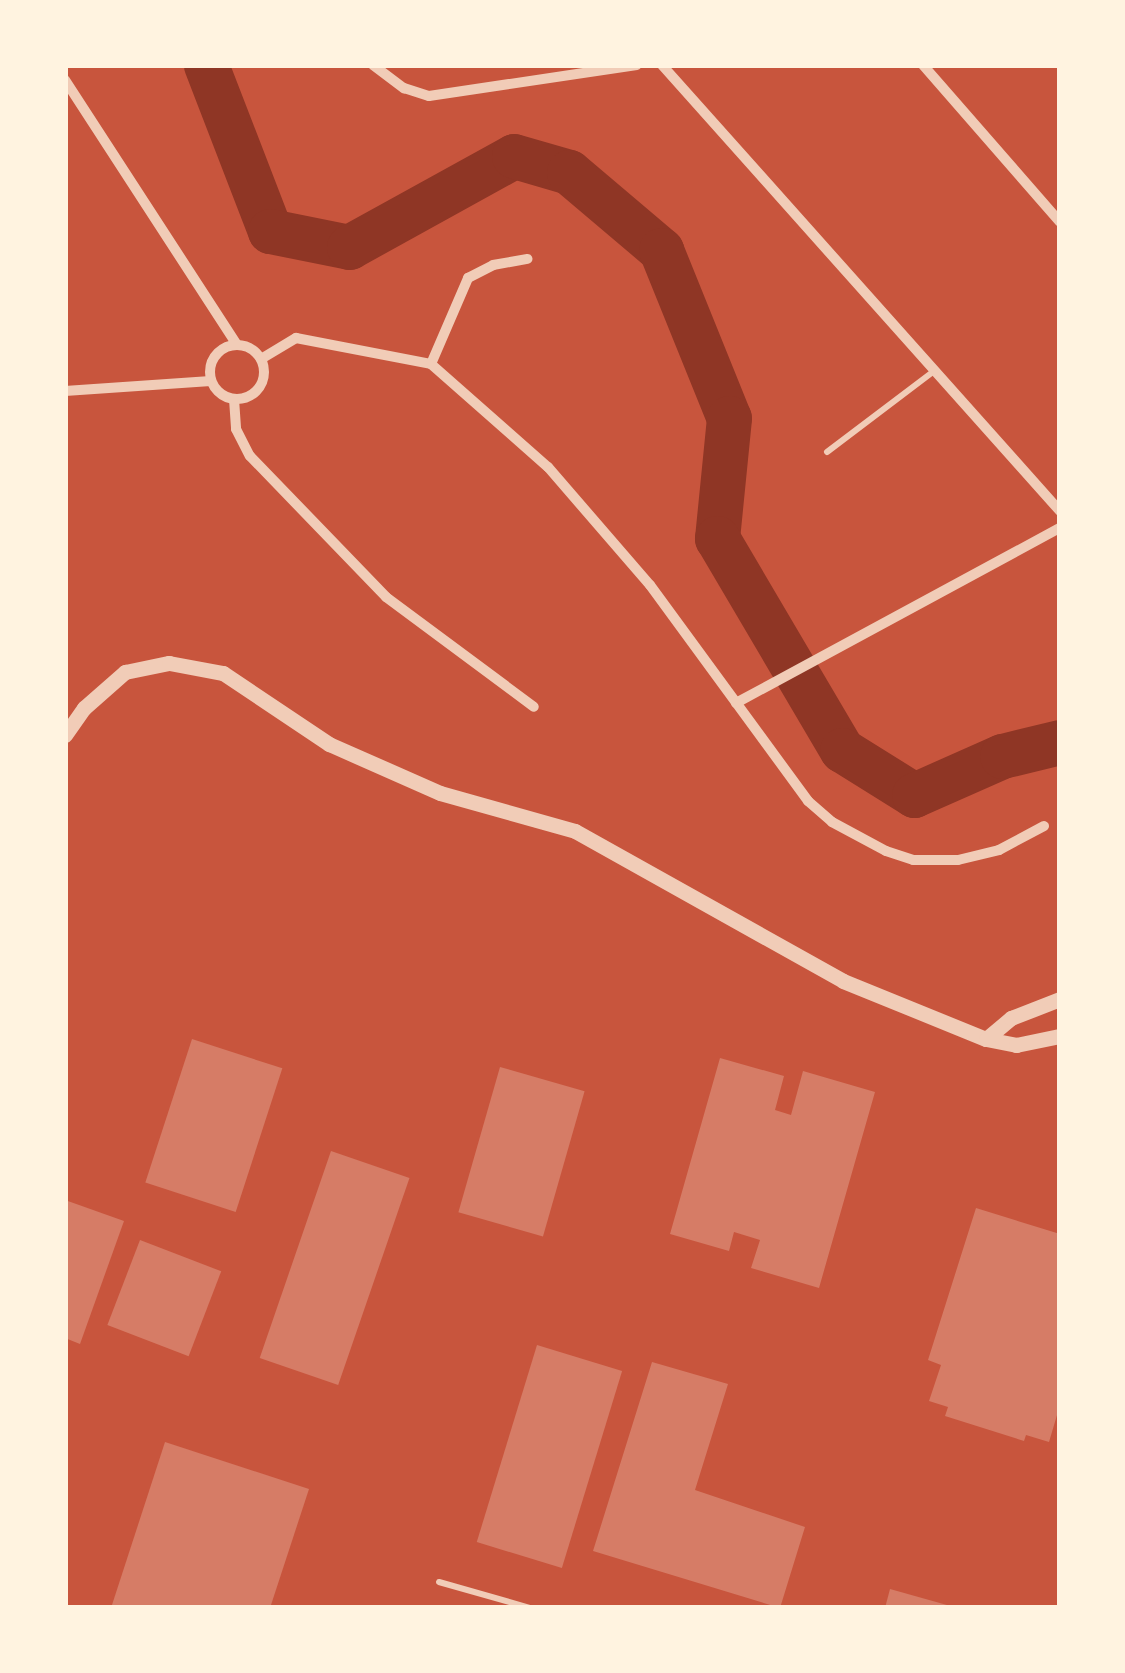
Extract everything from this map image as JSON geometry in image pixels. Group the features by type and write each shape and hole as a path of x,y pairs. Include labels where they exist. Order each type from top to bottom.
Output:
{"street":[{"path":"373,65 404,88 429,96 637,65"},
{"path":"662,65 1060,511"},
{"path":"923,65 1060,222"},
{"path":"65,80 237,345 260,359 264,378 260,387 234,399 220,394 211,381 215,356 237,345"},
{"path":"431,364 468,278 493,265 527,259"},
{"path":"260,359 296,338 431,364 548,467 650,586 808,801 832,822 886,851 914,860 958,860 999,850 1044,826"},
{"path":"65,391 211,381"},
{"path":"234,399 236,429 250,456 386,598 534,707"},
{"path":"736,702 1060,528"},
{"path":"65,735 84,708 125,672 169,663 223,673 329,744 440,793 575,830 844,982 986,1039 1016,1044 1060,1036"},
{"path":"986,1039 1011,1018 1060,999"}],"lane":[{"path":"827,452 935,370"},
{"path":"439,1582 530,1608"}],"building":[{"path":"192,1039 282,1068 236,1212 145,1183"},
{"path":"720,1058 784,1076 775,1110 791,1115 803,1071 875,1092 819,1288 751,1268 760,1240 734,1232 729,1251 670,1234"},
{"path":"500,1067 585,1091 543,1236 458,1212"},
{"path":"331,1151 409,1178 338,1385 260,1358"},
{"path":"65,1200 124,1221 80,1344 65,1338"},
{"path":"976,1208 1060,1234 1060,1405 1049,1442 1026,1435 1024,1441 945,1416 948,1407 929,1401 941,1365 928,1360"},
{"path":"140,1240 221,1271 189,1356 107,1325"},
{"path":"537,1345 622,1371 562,1568 477,1542"},
{"path":"652,1362 728,1384 695,1490 805,1527 780,1608 593,1551"},
{"path":"165,1442 309,1489 270,1608 111,1608"},
{"path":"890,1589 954,1607 885,1608"}],"waterway":[{"path":"206,65 270,231 349,247 514,156 569,172 661,250 729,418 717,538 842,750 914,795 1002,756 1060,742"}]}
